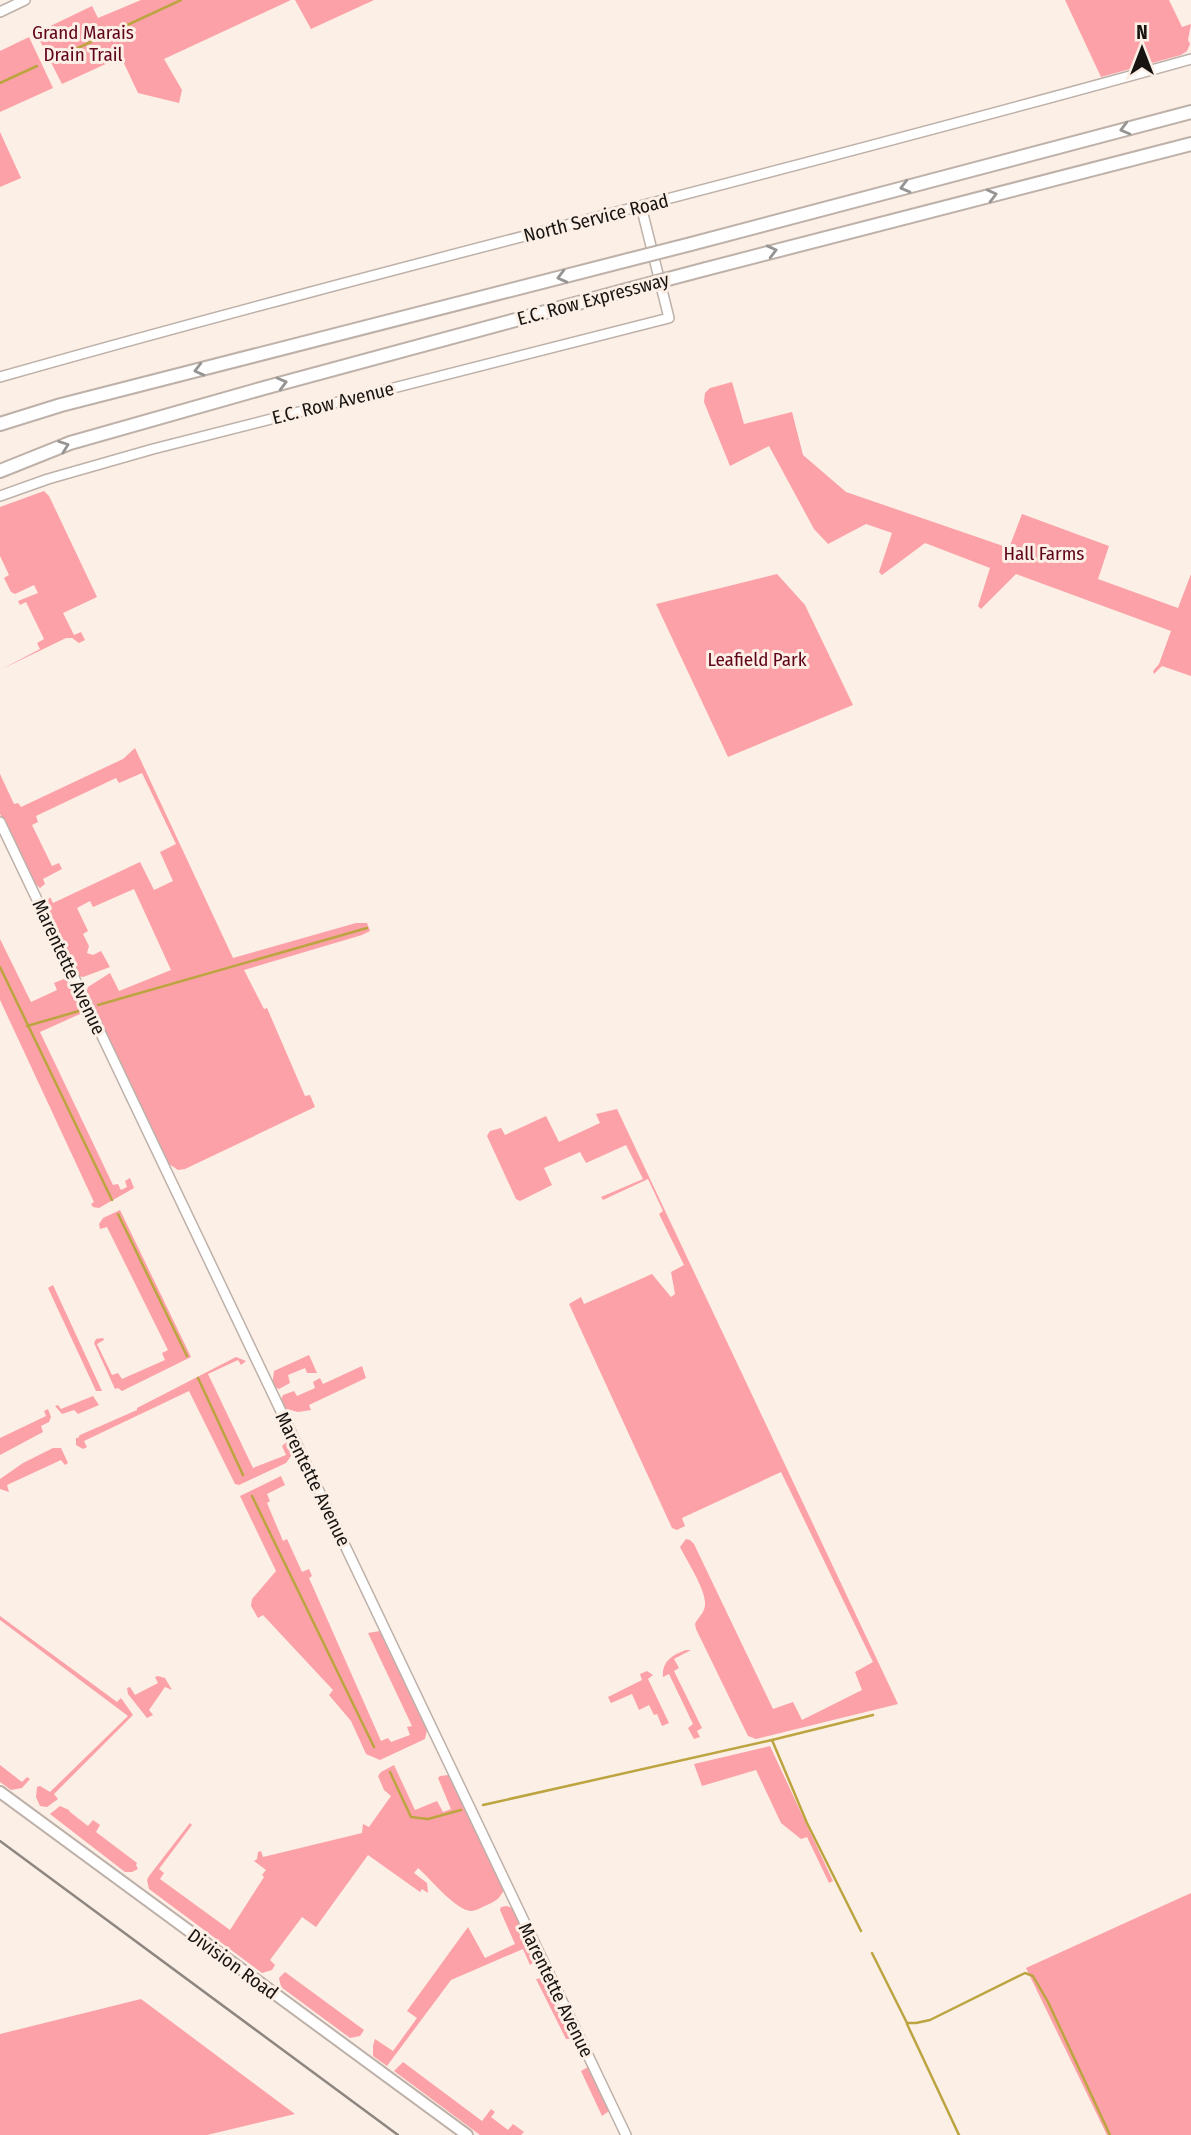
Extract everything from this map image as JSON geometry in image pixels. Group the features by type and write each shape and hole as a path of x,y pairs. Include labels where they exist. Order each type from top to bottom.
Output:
{"highway":[{"name":"E.C. Row Expressway","path":"0,424 61,405 691,244 1191,111"},
{"name":"E.C. Row Expressway","path":"0,471 83,439 264,387 1191,144"}],"main road":[{"name":"Division Road","path":"0,1792 467,2135"}],"street":[{"path":"0,12 25,0"},
{"name":"North Service Road","path":"0,377 265,304 1191,59"},
{"name":"E.C. Row Avenue","path":"0,496 153,449 669,318 641,206"},
{"name":"Marentette Avenue","path":"0,822 626,2135"}],"green space":[{"name":"Grand Marais Drain Trail","path":"141,0 291,0 164,59 182,90 179,103 138,93 121,57 62,84 36,33 92,6 98,18"},
{"path":"295,0 374,0 311,29"},
{"path":"1065,0 1169,0 1182,27 1191,24 1188,40 1190,44 1187,51 1181,55 1101,77"},
{"name":"Grand Marais Drain Trail","path":"29,37 53,88 0,112 0,51"},
{"path":"0,132 21,178 0,187"},
{"name":"Hall Farms","path":"732,382 744,424 792,412 803,455 846,492 1009,548 1022,514 1109,546 1098,579 1178,608 1191,574 1191,676 1162,666 1154,674 1171,631 1016,574 981,609 978,606 990,568 925,543 882,575 879,572 892,533 866,524 828,544 814,529 769,446 730,466 704,402 705,393 710,388"},
{"path":"44,491 49,496 97,597 63,613 74,635 81,632 85,640 79,643 72,638 66,638 0,670 40,649 37,643 44,639 26,602 20,605 18,601 38,593 34,585 15,594 11,592 4,578 9,575 0,556 0,507"},
{"name":"Leafield Park","path":"777,574 805,605 853,705 728,757 656,604"},
{"path":"135,748 233,958 356,923 367,923 370,931 244,970 264,1009 267,1008 305,1096 310,1095 315,1107 178,1170 166,1162 86,993 88,987 110,973 119,991 171,970 134,889 93,907 90,901 77,908 88,931 83,934 89,946 87,953 93,955 101,951 110,967 83,977 77,976 44,906 50,897 53,903 140,862 154,890 173,881 160,852 176,844 142,773 119,783 116,778 36,816 38,822 32,825 52,866 59,863 62,869 43,879 45,884 40,888 33,882 0,814 0,774 14,804 18,803 21,807 123,759"},
{"path":"0,939 31,1002 57,990 54,983 66,978 70,980 84,1008 80,1014 40,1032 113,1185 118,1184 121,1190 127,1187 125,1181 130,1178 134,1188 99,1208 91,1204 94,1202 0,1000"},
{"path":"617,1109 898,1704 756,1739 748,1736 696,1629 695,1624 705,1607 704,1598 680,1547 686,1539 694,1544 773,1709 793,1702 802,1720 862,1690 855,1672 873,1662 781,1472 682,1518 685,1526 677,1530 672,1528 569,1304 581,1297 584,1304 652,1274 671,1297 675,1294 671,1272 684,1265 659,1214 663,1211 648,1179 603,1200 601,1197 643,1179 626,1145 586,1163 580,1152 544,1168 552,1185 520,1201 516,1199 487,1136 490,1131 501,1128 505,1135 546,1116 559,1142 600,1123 596,1114"},
{"path":"120,1210 191,1357 122,1391 115,1389 94,1343 96,1339 103,1338 104,1340 97,1344 112,1375 118,1373 122,1379 165,1360 162,1353 168,1350 107,1227 100,1229 99,1224 103,1218"},
{"path":"53,1285 102,1391 96,1391 48,1288"},
{"path":"309,1355 317,1373 307,1373 305,1368 288,1375 290,1383 279,1389 272,1386 274,1371"},
{"path":"236,1357 246,1361 241,1365 238,1360 208,1374 253,1468 286,1455 282,1446 289,1440 293,1453 286,1463 239,1485 235,1484 189,1391 84,1441 87,1447 83,1449 76,1445 76,1438 80,1435 137,1410"},
{"path":"362,1366 366,1378 309,1405 311,1410 298,1412 283,1408 280,1402 283,1395 294,1391 297,1396 315,1388 313,1382 320,1378 323,1384"},
{"path":"93,1396 99,1405 78,1414 74,1410 62,1414 55,1406 58,1405 61,1409"},
{"path":"48,1409 51,1417 49,1422 41,1426 43,1432 0,1455 0,1438 46,1416 44,1411"},
{"path":"53,1448 61,1448 68,1463 65,1465 61,1460 7,1485 9,1492 0,1489 0,1479 23,1463"},
{"path":"281,1476 285,1485 267,1494 270,1501 267,1503 283,1541 287,1539 302,1572 309,1569 312,1576 309,1578 381,1741 388,1738 391,1742 410,1735 407,1727 412,1726 368,1633 380,1631 427,1730 425,1739 380,1760 366,1754 351,1721 329,1695 333,1690 263,1615 258,1618 251,1606 252,1599 276,1571 240,1496"},
{"path":"0,1616 117,1702 121,1698 133,1715 54,1794 58,1799 47,1807 40,1806 36,1797 37,1787 50,1792 128,1716 0,1620"},
{"path":"691,1650 674,1659 679,1668 674,1671 702,1728 697,1731 700,1737 694,1739 688,1728 693,1724 669,1674 663,1677 664,1667 669,1659"},
{"path":"647,1671 653,1675 648,1679 669,1723 662,1726 649,1705 639,1710 632,1694 611,1703 608,1697 642,1680 640,1674"},
{"path":"155,1677 165,1678 172,1690 165,1687 149,1710 153,1715 147,1718 128,1694 127,1688 130,1687 135,1695 158,1683"},
{"path":"770,1746 833,1881 829,1883 807,1837 801,1839 781,1823 756,1770 702,1786 694,1764"},
{"path":"0,1765 22,1782 27,1777 30,1779 22,1788 11,1790 0,1782"},
{"path":"394,1765 415,1810 437,1801 443,1812 451,1809 438,1778 449,1775 504,1890 497,1899 475,1910 465,1910 418,1868 414,1873 427,1883 428,1893 422,1889 420,1892 368,1855 316,1927 302,1917 270,1960 275,1965 272,1970 262,1973 149,1889 149,1876 190,1823 192,1825 159,1869 164,1873 160,1879 230,1930 264,1877 262,1875 266,1870 254,1861 258,1852 261,1851 263,1857 362,1833 363,1824 369,1827 391,1796 384,1790 378,1776"},
{"path":"60,1806 88,1826 93,1820 100,1825 96,1832 137,1863 138,1869 125,1872 50,1814"},
{"path":"1191,1893 1191,2135 1107,2135 1026,1968"},
{"path":"501,1907 512,1908 537,1959 530,1965 523,1949 451,1980 387,2066 373,2056 375,2039 393,2051 417,2018 407,2011 468,1927 485,1958 515,1944 500,1910"},
{"path":"285,1972 364,2030 360,2036 350,2038 281,1987 279,1978"},
{"path":"546,1978 573,2035 569,2039 566,2039 536,1979"},
{"path":"141,1999 295,2114 207,2135 0,2135 0,2034"},
{"path":"403,2062 482,2121 491,2109 495,2112 491,2117 508,2130 513,2124 524,2132 521,2135 480,2135 394,2071"},
{"path":"588,2067 609,2111 602,2116 581,2071"}],"waterway":[{"path":"52,60 181,0"},
{"path":"0,83 37,66"},
{"path":"98,1005 367,928"},
{"path":"0,967 112,1200"},
{"path":"27,1026 79,1011"},
{"path":"118,1214 187,1356"},
{"path":"198,1378 243,1475"},
{"path":"252,1496 374,1747"},
{"path":"483,1805 873,1715"},
{"path":"772,1740 807,1823 861,1931"},
{"path":"390,1772 411,1817 428,1819 461,1810"},
{"path":"872,1953 907,2023 930,2020 1025,1973 1033,1976 1048,2002 1110,2135"},
{"path":"907,2024 959,2135"}],"railway":[{"path":"0,1841 398,2135"}]}
